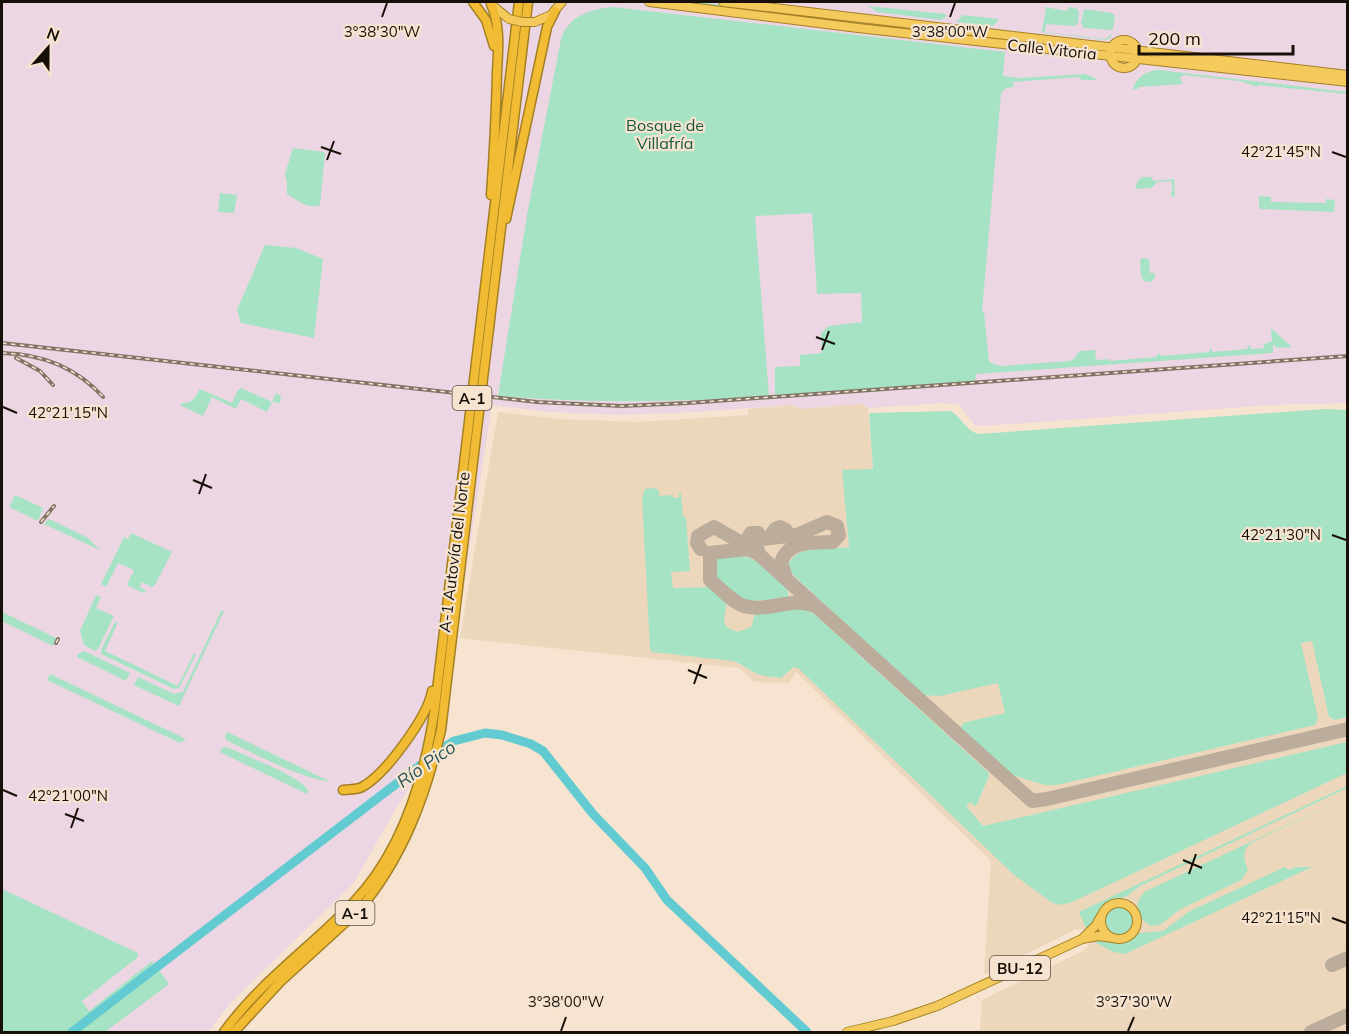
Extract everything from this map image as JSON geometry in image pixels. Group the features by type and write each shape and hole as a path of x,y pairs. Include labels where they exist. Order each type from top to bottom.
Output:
{"highway":[{"path":"473,2 486,20 493,44 496,115"},
{"name":"A-1 Autovía del Norte","path":"234,1032 267,995 359,910 380,884 398,853 414,818 433,764 493,290 526,2"},
{"name":"A-1 Autovía del Norte","path":"224,1032 262,987 352,904 368,886 394,843 411,805 422,772 434,715 484,300 526,2"},
{"path":"491,3 509,19 535,22 555,11 563,2"},
{"name":"Calle Vitoria","path":"649,2 858,28 1110,52"},
{"name":"Calle Vitoria","path":"723,2 1110,52"},
{"path":"484,300 481,291 496,115 497,27 491,3"},
{"name":"A-1","path":"493,290 513,183 547,27 555,11"},
{"path":"1137,55 1131,65 1121,67 1113,62 1110,52 1347,75"},
{"path":"1137,55 1347,82"},
{"path":"343,790 359,788 375,777 423,716 432,695 445,592 451,572"},
{"name":"BU-12","path":"847,1032 893,1021 947,1002 1082,939 1098,936 1123,939 1132,934 1137,924 1136,914 1130,906 1119,903 1108,906 1096,925 1082,939"},
{"path":"1102,915 1101,926 1113,938"}],"shaded area":[{"path":"2,2 1347,2 1347,403 1272,405 985,426 975,425 959,405 944,403 868,408 861,404 801,409 792,405 620,415 548,412 492,405 456,634 447,730 395,810 354,883 234,999 208,1032 2,1032"},
{"path":"861,404 868,408 873,469 1347,626 1347,1032 980,1032 982,1000 1083,951 1093,941 1087,930 1076,929 984,975 991,861 796,672 789,683 754,682 739,668 460,638 498,412 558,419 639,422 748,415 748,409 793,405 801,409"}],"green space":[{"path":"674,2 699,2 940,33"},
{"path":"868,6 947,16 941,20 877,12"},
{"name":"Bosque de Villafría","path":"613,7 1005,52 1003,76 1020,78 1086,74 1098,80 1082,80 1078,77 1012,82 1015,86 1004,89 1001,94 982,312 984,312 989,362 1000,366 1070,361 1079,351 1095,350 1096,360 1109,359 1110,361 1156,357 1159,353 1162,356 1210,352 1209,349 1213,352 1248,349 1249,345 1251,349 1265,348 1263,345 1272,341 1271,328 1292,347 1278,348 1273,345 1273,353 976,374 975,381 775,396 775,367 800,366 800,355 822,353 821,333 829,326 862,322 861,293 817,294 812,213 755,216 769,396 634,401 498,396 527,215 561,39 569,25 581,15"},
{"path":"1046,7 1066,11 1070,7 1076,8 1079,12 1078,23 1075,26 1046,24 1045,32 1106,39 1112,33 1110,38 1106,40 1042,32"},
{"path":"1084,9 1112,13 1115,16 1113,29 1084,28 1081,23"},
{"path":"963,15 999,19 993,26 956,22"},
{"path":"1159,70 1347,92 1347,94 1258,85 1257,87 1240,81 1183,75 1180,78 1183,84 1133,89 1136,81 1143,75"},
{"path":"293,148 325,154 320,205 307,205 287,194 285,174"},
{"path":"1142,177 1151,177 1154,181 1174,179 1175,196 1171,197 1171,191 1173,191 1171,181 1157,182 1152,188 1135,189"},
{"path":"220,193 237,195 234,213 218,212"},
{"path":"1259,196 1271,197 1271,202 1326,203 1326,199 1335,200 1334,212 1261,209"},
{"path":"265,245 296,248 323,259 314,338 241,323 237,310"},
{"path":"1149,259 1150,273 1155,273 1154,280 1151,282 1144,281 1141,276 1140,260"},
{"path":"241,388 272,402 267,412 241,399 236,409 212,397 203,416 180,405 191,401 200,389 232,403"},
{"path":"276,393 281,396 280,403 272,402"},
{"path":"1325,409 1347,410 1347,717 1335,720 1329,717 1312,641 1301,643 1318,718 1315,725 1057,785 1045,785 1009,774 960,730 963,723 1005,713 998,683 940,696 922,695 789,571 788,565 798,554 814,549 849,547 842,470 873,469 869,413 951,411 971,430 979,434"},
{"path":"655,488 659,491 659,496 673,495 673,498 679,498 679,493 681,493 683,516 686,518 690,571 671,572 673,588 710,587 727,602 725,624 738,632 751,627 755,614 759,612 806,608 811,611 988,772 989,776 976,806 971,802 966,806 983,826 1347,742 1347,773 1070,903 1058,905 1013,874 799,669 794,667 781,678 771,677 757,674 733,661 652,652 650,649 642,498 645,489"},
{"path":"15,495 43,508 38,521 9,507"},
{"path":"49,519 88,538 100,550 44,524"},
{"path":"131,533 172,552 155,585 152,587 142,582 140,587 146,591 143,593 127,585 134,570 118,563 106,587 101,584 124,537 128,539"},
{"path":"743,556 755,560 784,586 788,591 788,598 786,600 745,601 720,583 716,578 716,560 721,557"},
{"path":"96,595 101,597 96,608 114,616 95,651 84,645 80,631"},
{"path":"221,611 224,611 179,706 134,685 138,677 174,694 183,692"},
{"path":"2,612 56,638 53,646 2,621"},
{"path":"115,622 118,622 105,651 178,686 194,653 196,654 179,688 174,689 101,654"},
{"path":"84,651 130,673 126,681 77,657"},
{"path":"50,674 186,739 180,743 47,680"},
{"path":"227,732 331,782 304,775 264,759 226,740"},
{"path":"223,747 294,778 308,790 307,794 220,752"},
{"path":"1347,786 1347,788 1140,886 1127,896 1107,903 1087,930 1079,912"},
{"path":"1347,797 1251,843 1244,856 1248,870 1241,880 1179,910 1160,925 1151,926 1139,914 1139,900 1146,891"},
{"path":"1285,867 1288,870 1297,867 1312,867 1125,954 1113,952 1093,941 1103,939 1122,942 1140,933 1163,931 1190,911"},
{"path":"2,889 138,953 138,957 82,1001 89,1011 152,961 169,984 105,1032 2,1032"},
{"path":"1119,906 1130,910 1134,921 1130,932 1119,936 1108,932 1104,921 1108,910"}],"waterway":[{"name":"Río Pico","path":"72,1032 443,748 454,741 485,733 502,735 531,744 543,751 593,814 645,868 667,900 807,1032"}],"taxiway":[{"path":"759,554 756,545 761,539 797,535 827,522 837,526 839,535 833,542 802,544 789,550 781,563 786,577"},
{"path":"701,549 697,543 698,536 714,527 754,550 1032,801 1348,729"},
{"path":"753,548 747,539 751,533 758,533 762,539 788,536 786,530 780,527 772,534"},
{"path":"755,552 747,549 710,553 710,580 744,606 762,608 789,603 807,603 815,606"},
{"path":"1332,965 1348,958"},
{"path":"1311,1032 1348,1015"}],"railway":[{"path":"2,343 537,402 622,406 1348,356"},
{"path":"2,353 30,356 57,364 81,378 103,397"},
{"path":"16,358 40,371 53,385"},
{"path":"41,522 54,506"},
{"path":"56,643 58,639"}]}
